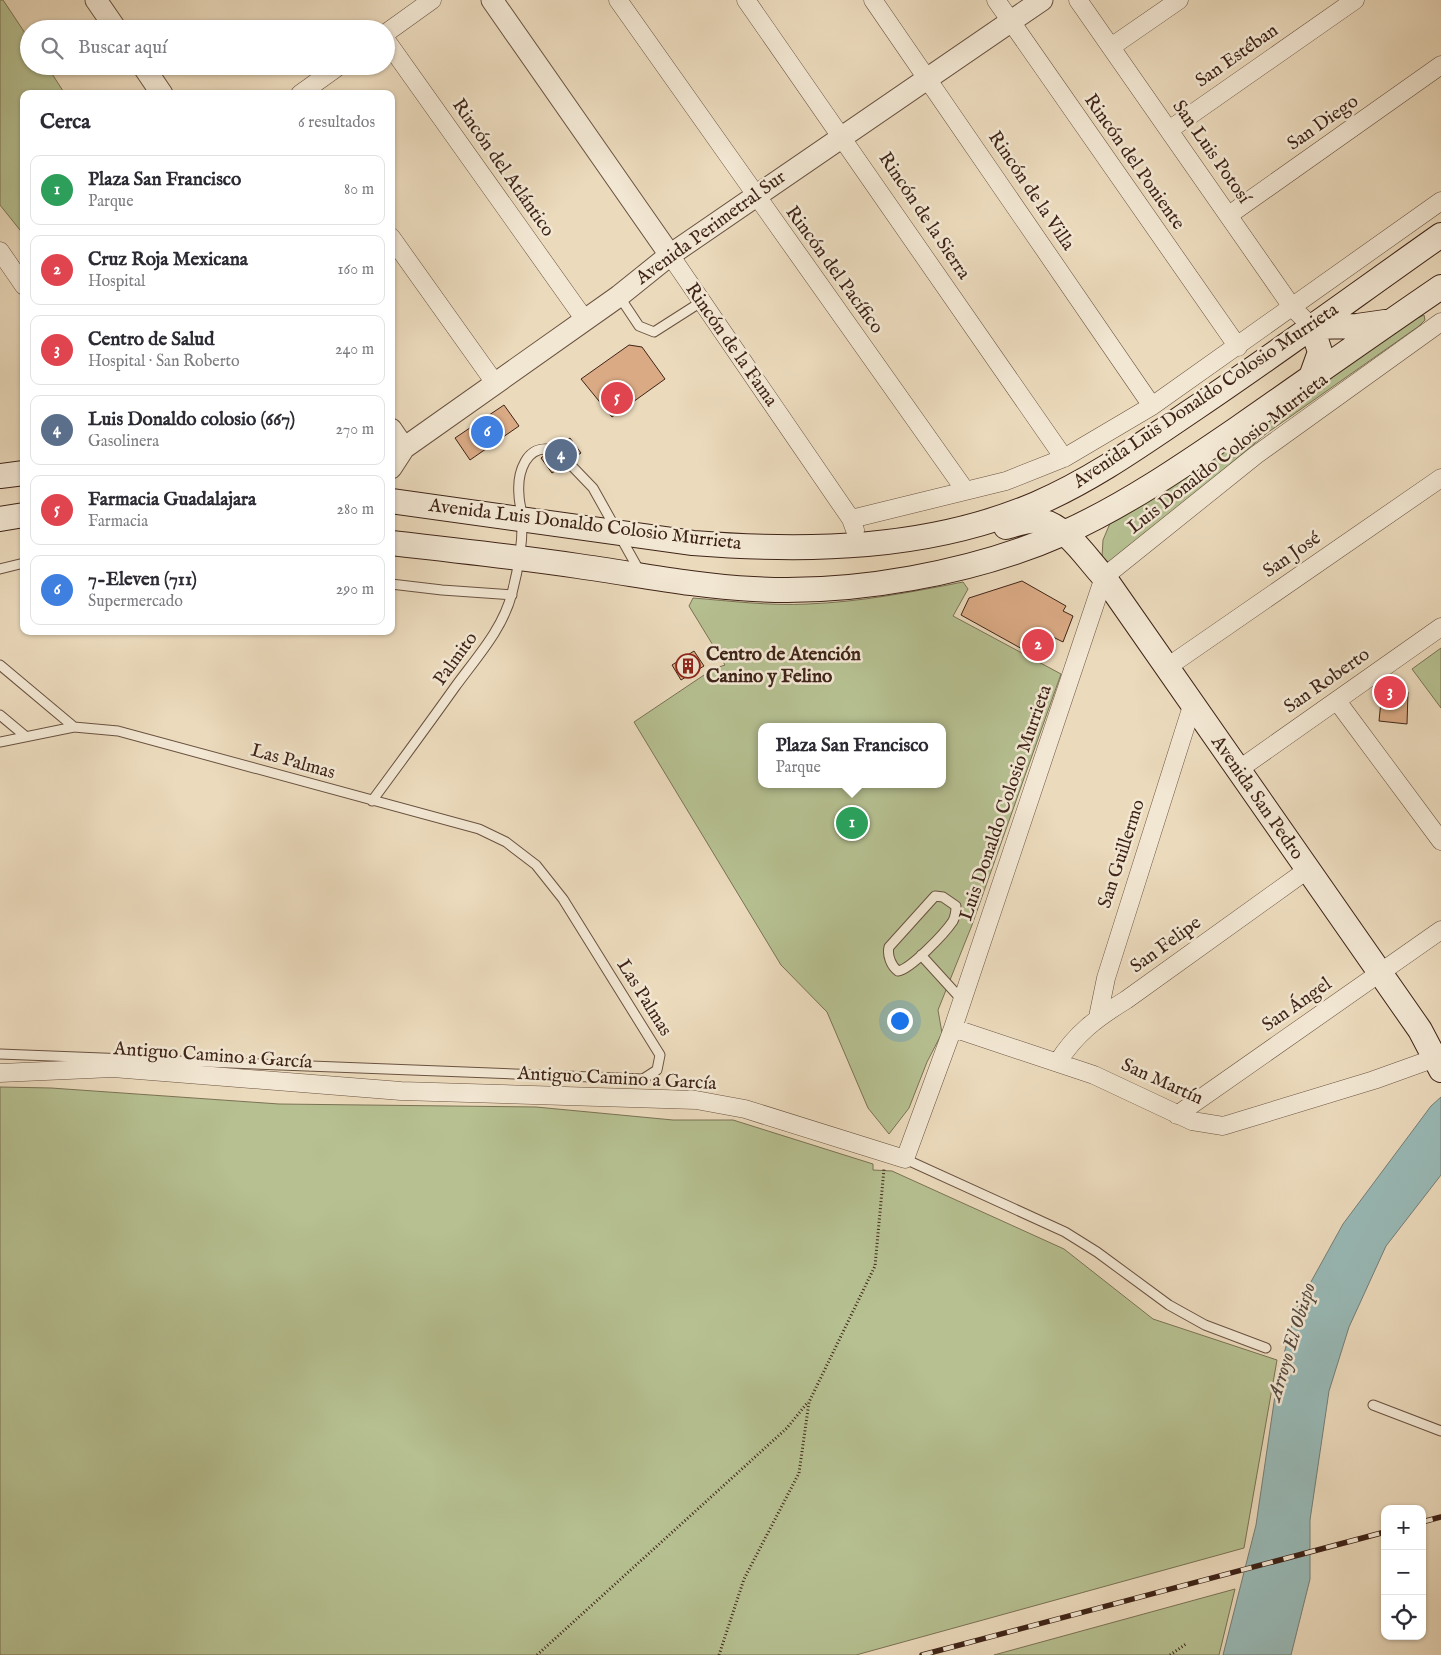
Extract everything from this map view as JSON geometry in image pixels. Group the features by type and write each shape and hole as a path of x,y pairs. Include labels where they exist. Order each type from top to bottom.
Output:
{"main road":[{"name":"Avenida Luis Donaldo Colosio Murrieta","path":"395,502 693,543 737,546 822,548 861,545 907,539 973,525 1035,504 1086,480 1312,327 1441,235"},
{"name":"Avenida Luis Donaldo Colosio Murrieta","path":"395,543 519,557 642,575 663,580 754,589 835,587 899,580 963,568 1064,533 1190,461 1441,287"},
{"path":"1311,377 1320,352 1312,327 1357,326 1390,321"},
{"path":"0,476 20,474"},
{"path":"0,519 20,516"},
{"name":"Avenida San Pedro","path":"973,525 999,528 1042,521 1064,533 1104,577 1192,706 1420,1030 1439,1061"}],"street":[{"path":"96,0 110,20"},
{"path":"395,27 432,0"},
{"name":"Rincón de la Fama","path":"492,0 851,519 861,545"},
{"name":"Rincón del Pacífico","path":"618,0 965,490"},
{"name":"Rincón de la Sierra","path":"746,0 1064,458"},
{"name":"Rincón de la Villa","path":"873,0 1152,406"},
{"name":"Rincón del Poniente","path":"996,0 1238,347"},
{"name":"Avenida Perimetral Sur","path":"395,462 404,448 619,296 670,255 1042,0"},
{"name":"San Luis Potosí","path":"1078,0 1230,215 1292,307 1312,327"},
{"path":"1111,47 1178,0"},
{"name":"San Estéban","path":"1169,130 1355,0"},
{"name":"Rincón del Atlántico","path":"395,53 585,320"},
{"name":"San Diego","path":"1230,215 1441,65"},
{"path":"149,75 159,90"},
{"path":"306,90 326,75"},
{"path":"851,519 1006,481 1064,458 1152,406 1238,347 1441,201"},
{"path":"395,243 495,383"},
{"path":"0,251 20,280"},
{"name":"Luis Donaldo Colosio Murrieta","path":"905,1159 953,1028 1104,577 1256,455 1441,322"},
{"path":"395,436 404,448"},
{"name":"San José","path":"1166,668 1441,478"},
{"name":"San Roberto","path":"1238,770 1441,627"},
{"path":"1337,701 1441,842"},
{"name":"San Guillermo","path":"1098,1016 1106,978 1192,706"},
{"name":"San Felipe","path":"1058,1062 1070,1043 1098,1016 1126,1000 1307,870"},
{"name":"San Ángel","path":"1177,1114 1441,930"},
{"name":"San Martín","path":"953,1028 1094,1075 1192,1121 1223,1126 1439,1061"},
{"name":"Antiguo Camino a García","path":"0,1073 114,1068 401,1091 696,1100 745,1109 905,1159"}],"lane":[{"path":"619,296 639,326 654,332 701,302"},
{"name":"Palmito","path":"372,801 494,634 512,595 519,557 522,518 519,494 521,470 527,458 533,452 540,448 553,450"},
{"path":"568,462 593,488 642,575"},
{"path":"0,568 20,564"},
{"path":"395,584 512,595"},
{"path":"0,665 74,727"},
{"path":"0,716 24,735"},
{"name":"Las Palmas","path":"0,742 24,735 74,727 118,731 479,829 506,842 536,865 563,899 660,1055 657,1070 643,1079 0,1054"},
{"path":"935,896 944,897 956,906 953,921 921,955 903,970 898,971 893,968 888,952 889,946 930,899 935,896"},
{"path":"921,955 962,1000"},
{"name":"Antiguo Camino a García","path":"905,1159 1065,1232 1097,1252 1169,1305 1205,1325 1266,1348"},
{"path":"1373,1405 1441,1431"}],"path":[{"path":"537,1655 787,1428 808,1402 875,1266 886,1153"},
{"path":"719,1655 744,1579 799,1473 808,1402"},
{"path":"1170,1655 1186,1644"}],"green space":[{"path":"0,0 3,0 20,26 20,75 53,75 62,90 20,90 20,230 0,205"},
{"path":"1424,315 1425,320 1419,326 1267,433 1119,558 1108,562 1102,557 1103,540 1111,521 1413,320"},
{"path":"963,582 968,589 953,616 1061,674 972,925 938,1010 942,1033 927,1062 909,1108 889,1134 868,1108 827,1012 781,965 634,722 713,669 725,665 689,606 693,598 764,604 808,604 866,599"},
{"path":"1441,648 1441,708 1412,669"},
{"path":"0,1087 51,1088 279,1104 536,1107 673,1120 733,1120 873,1164 873,1170 892,1171 1064,1249 1153,1319 1277,1360 1244,1548 856,1655 0,1655"},
{"path":"1235,1589 1219,1655 994,1655"}],"water":[{"name":"Arroyo El Obispo","path":"1441,1097 1441,1175 1386,1246 1349,1327 1329,1391 1310,1520 1310,1579 1291,1655 1223,1655 1256,1525 1278,1375 1297,1307 1343,1224 1431,1106"}],"building":[{"path":"629,345 642,347 665,379 612,417 581,379"},
{"path":"504,405 519,426 470,460 455,438"},
{"path":"570,438 581,453 573,458 569,456 564,457 563,466 552,473 541,458 545,455 556,455 559,451 558,446"},
{"path":"1022,581 1066,606 1063,611 1073,616 1063,642 1053,637 1049,644 1042,640 1033,655 961,615 969,598"},
{"name":"Centro de Atención Canino y Felino","path":"694,651 704,666 681,680 672,665"},
{"path":"1382,691 1408,692 1407,724 1379,721"}],"railway":[{"path":"1426,1521 1441,1517"},
{"path":"922,1655 1381,1533"}],"place":[{"name":"Farmacia Guadalajara","path":"617,398"},
{"name":"7-Eleven (711)","path":"487,432"},
{"name":"Luis Donaldo colosio (667)","path":"561,455"},
{"name":"Cruz Roja Mexicana","path":"1038,645"},
{"name":"Centro de Atención Canino y Felino","path":"688,666"},
{"name":"Centro de Salud","path":"1390,692"},
{"name":"Plaza San Francisco","path":"852,823"}]}
